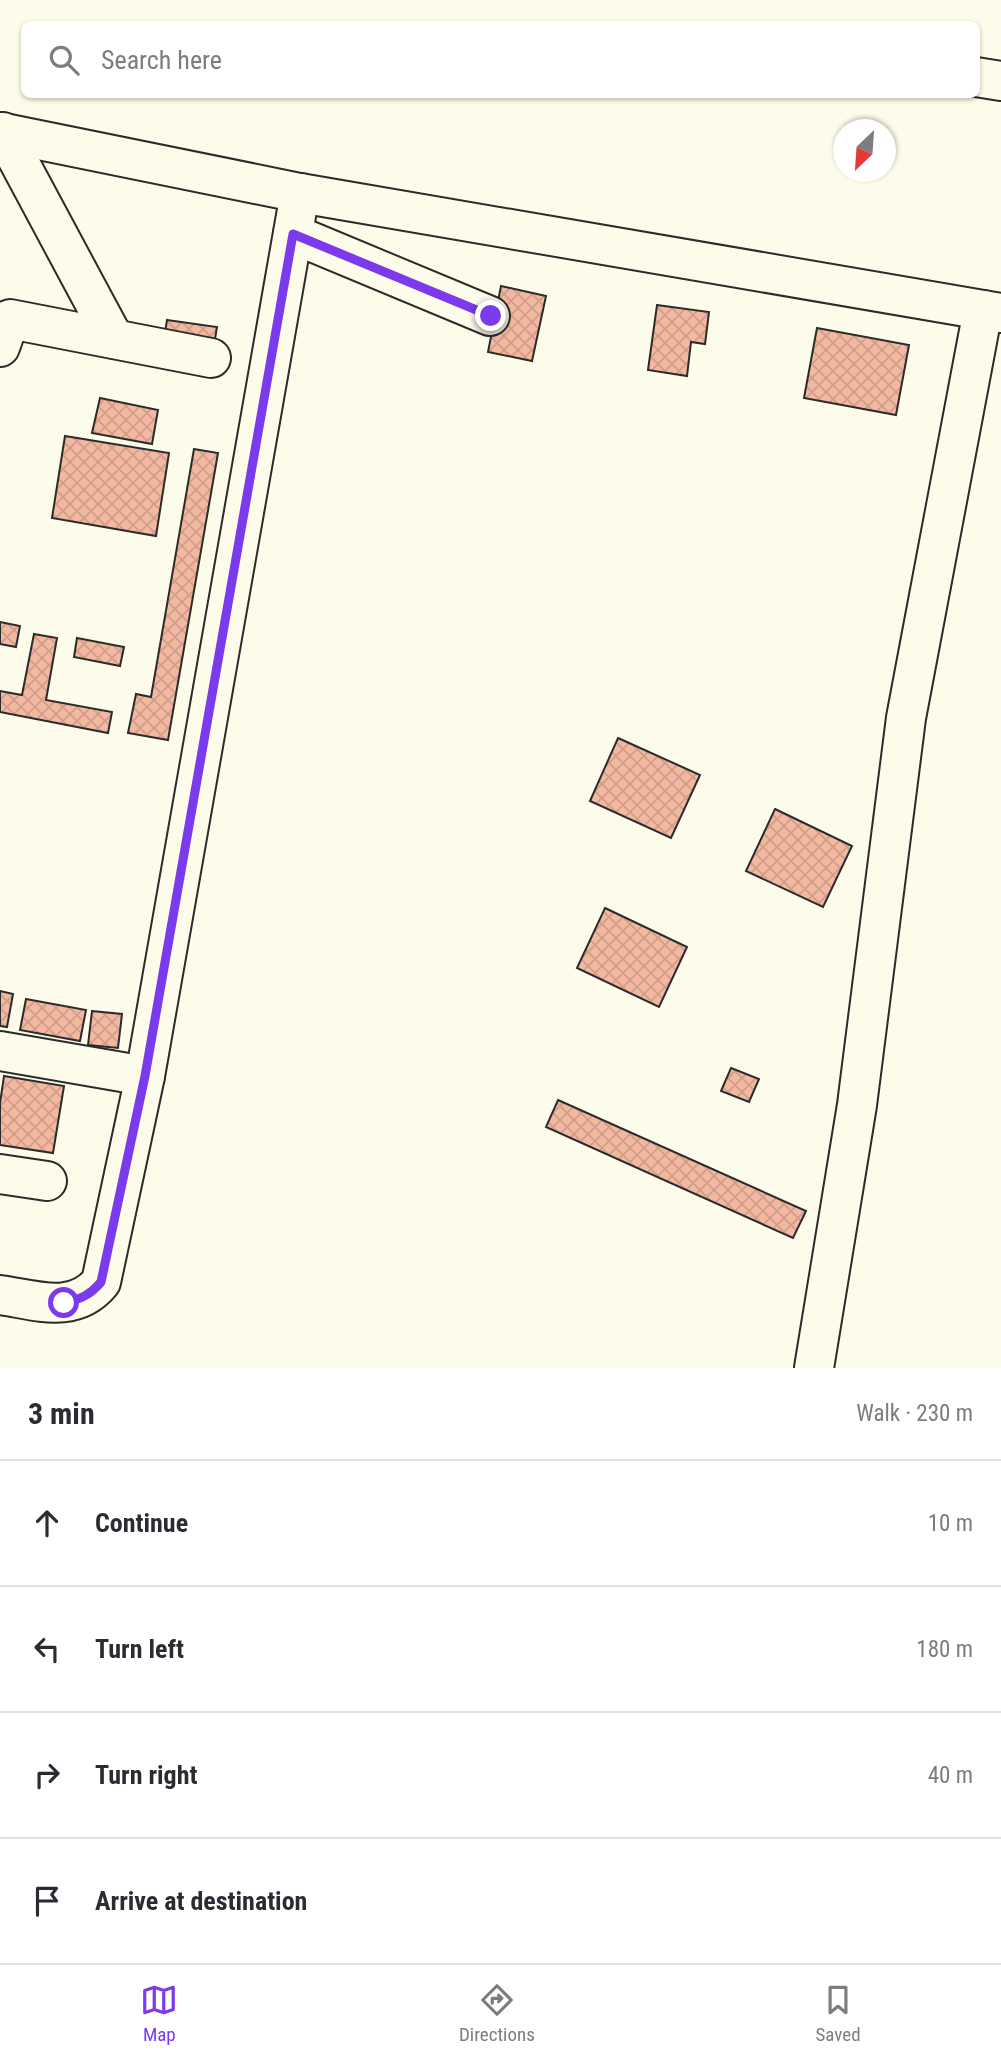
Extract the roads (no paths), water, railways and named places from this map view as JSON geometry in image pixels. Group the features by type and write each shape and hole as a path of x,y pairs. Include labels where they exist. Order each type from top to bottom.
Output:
{"street":[{"path":"980,78 1001,81"},
{"path":"2,132 300,193 992,311 906,718 857,1105 814,1368"},
{"path":"2,132 114,339"},
{"path":"0,1295 64,1303 91,1294 101,1282 145,1076 300,193"},
{"path":"293,234 491,316"},
{"path":"0,347 10,319 211,358"},
{"path":"0,1052 145,1076"},
{"path":"0,1174 47,1181"}]}
